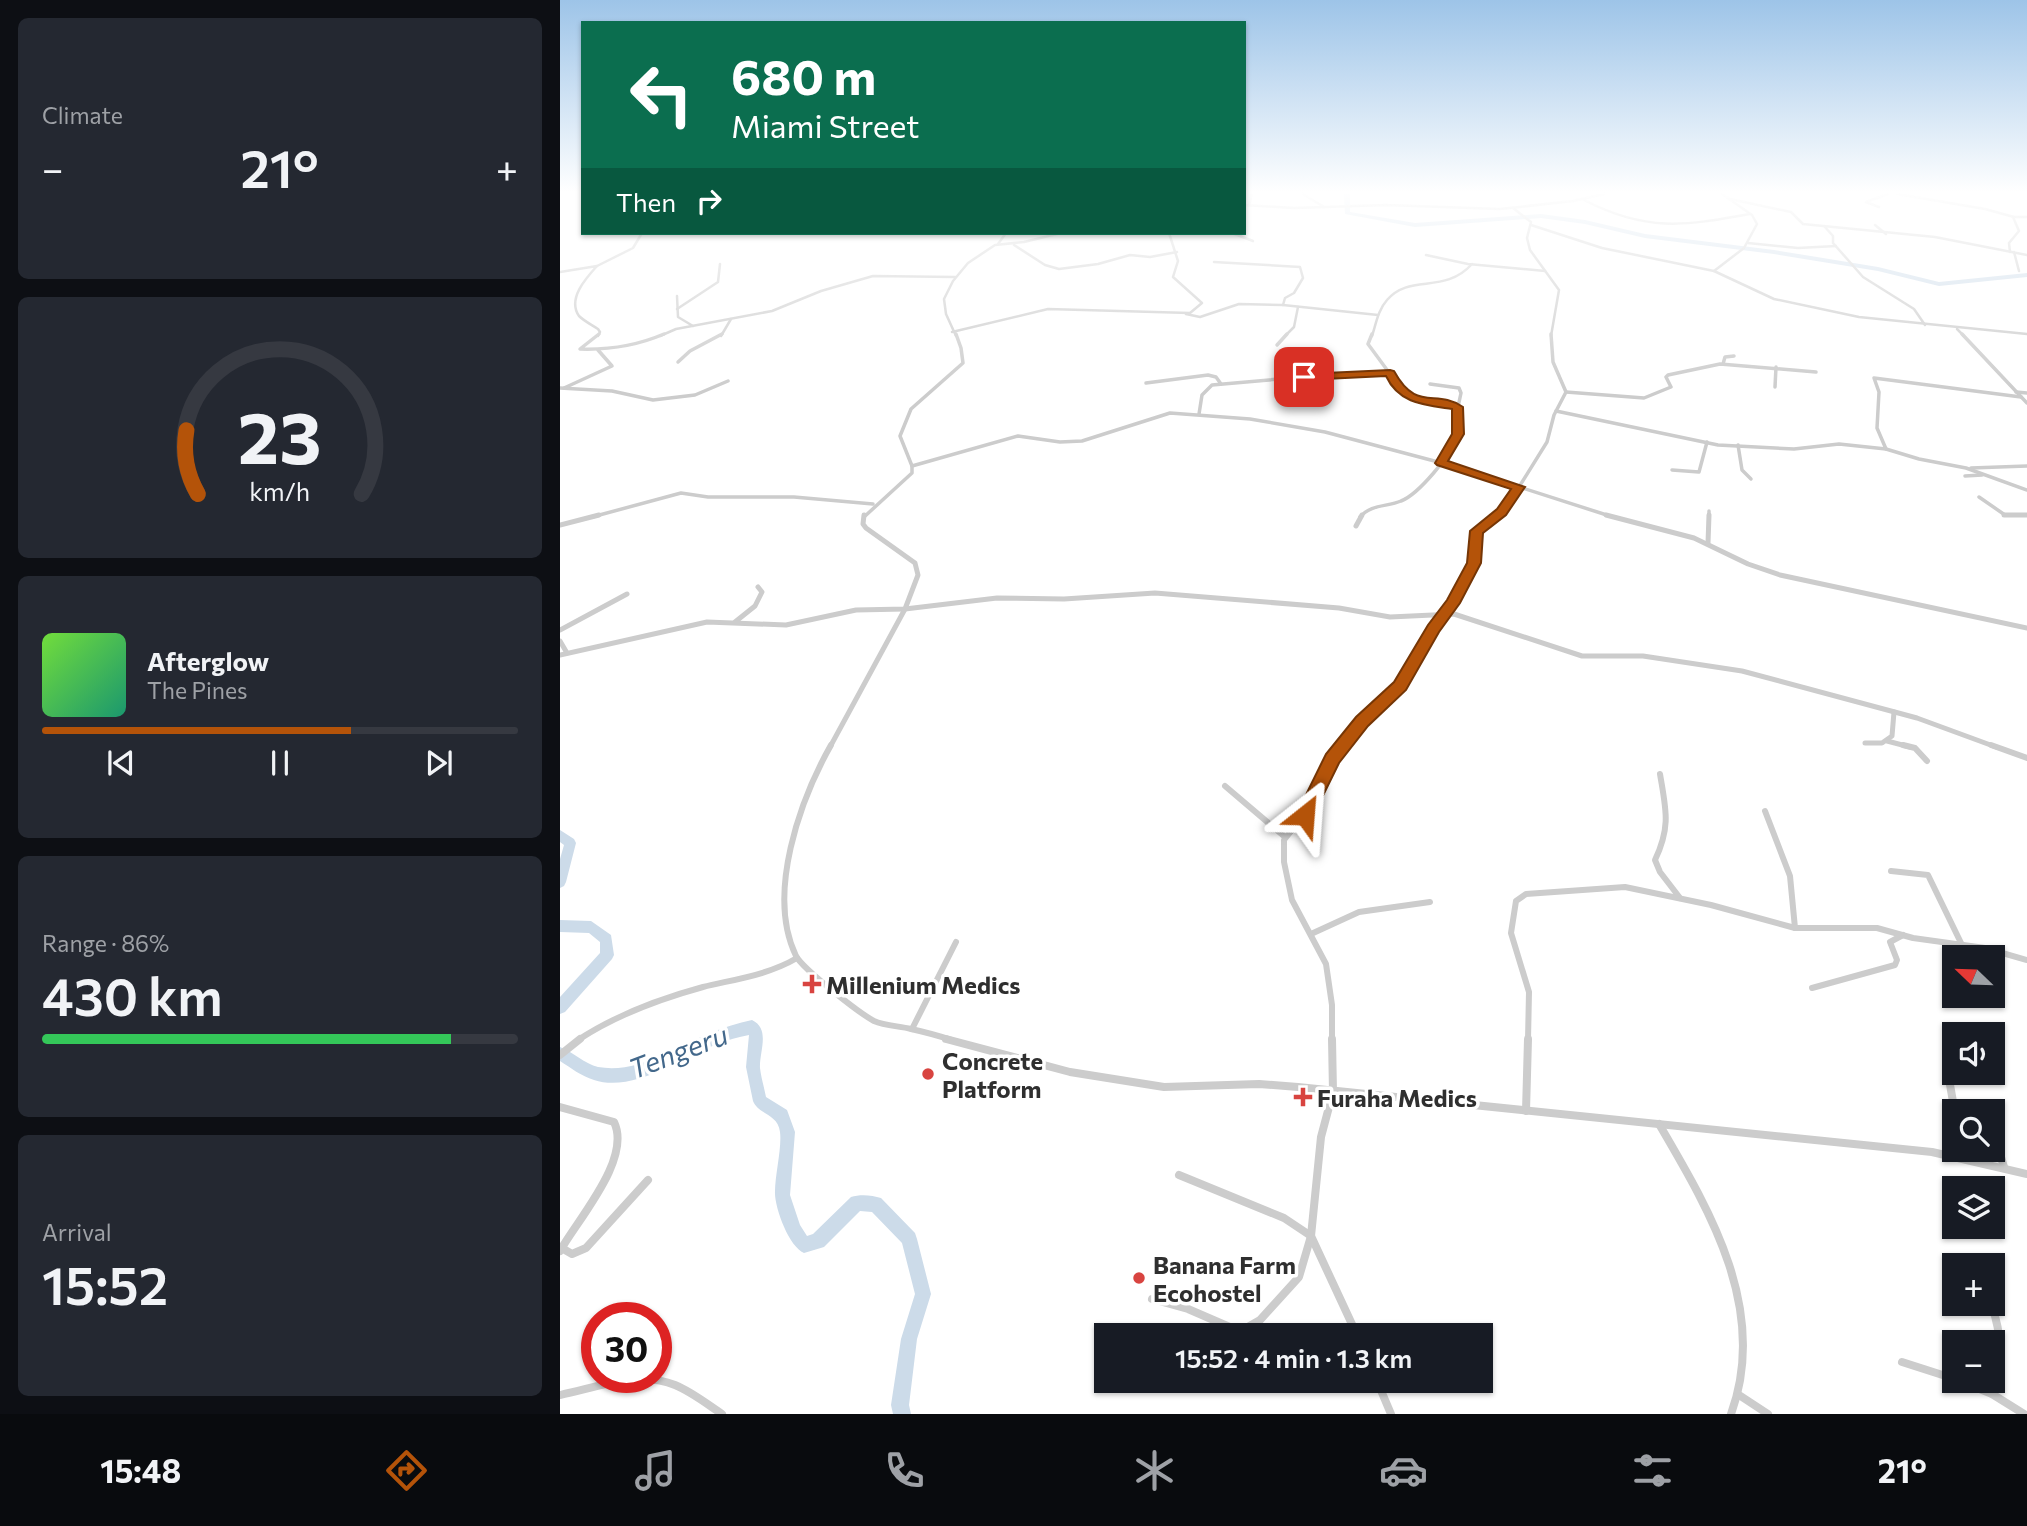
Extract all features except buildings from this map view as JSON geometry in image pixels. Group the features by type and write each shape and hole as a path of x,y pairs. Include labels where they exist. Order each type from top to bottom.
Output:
{"street":[{"path":"560,272 597,265 608,260"},
{"path":"974,260 955,276 943,298 952,332 962,349 963,363 915,405 901,426 901,444 912,466 910,475 864,514 863,524 903,553 918,569 905,609 813,777 797,819 788,864 785,903 788,932 797,958 837,994 875,1021 1070,1072 1164,1087 1259,1084 1660,1124 1932,1153 2027,1174"},
{"path":"1037,260 1059,269 1112,260"},
{"path":"1178,260 1173,276 1202,303 1186,314"},
{"path":"1449,260 1545,271"},
{"path":"1537,260 1559,290 1551,329 1553,362 1566,392"},
{"path":"1660,260 1714,271 1774,299 1859,317 1956,329 2027,334"},
{"path":"1714,271 1726,260"},
{"path":"1848,260 1864,278 1902,301 1922,318 1924,325"},
{"path":"2015,260 2019,271"},
{"path":"1214,262 1301,267 1303,278 1294,293 1284,300 1283,305"},
{"path":"677,309 718,282 720,264"},
{"path":"1458,407 1411,399 1396,385 1368,345 1378,314 1391,296 1409,285 1447,284 1465,274 1472,264"},
{"path":"597,265 582,280 577,309 580,317 600,332 596,339 580,349 598,351 644,343 676,329 781,308 821,291 873,276 955,276"},
{"path":"677,296 680,318 693,326"},
{"path":"952,332 1053,309 1202,316 1239,304 1283,305 1378,314"},
{"path":"1277,345 1292,330 1299,314 1298,307"},
{"path":"678,362 690,351 720,337 731,319"},
{"path":"1956,329 2024,399"},
{"path":"562,388 612,366 598,351"},
{"path":"1723,364 1725,357 1734,356"},
{"path":"1778,361 1782,368"},
{"path":"1566,392 1648,397 1671,387 1666,377 1668,375 1723,364 1816,372"},
{"path":"1775,387 1776,367"},
{"path":"1199,414 1204,391 1221,384 1325,375 1390,373"},
{"path":"1146,383 1200,375 1214,376 1221,384"},
{"path":"1886,449 1877,428 1879,403 1874,378 2024,399"},
{"path":"562,388 612,391 653,400 695,395 728,381"},
{"path":"1356,526 1361,514 1370,508 1394,504 1410,496 1441,463 1458,434 1461,393 1459,388 1430,384"},
{"path":"1152,1299 1188,1309 1232,1328 1246,1328 1260,1320 1297,1280 1311,1237 1321,1137 1333,1092 1330,982 1326,964 1292,900 1284,862 1284,838 1308,810 1332,758 1362,722 1400,686 1474,563 1477,531 1501,512 1519,487 1547,442 1556,411 1566,392"},
{"path":"2016,392 2027,393"},
{"path":"1556,411 1707,442 1794,449 1839,444 1886,449 1919,460 1961,467 2027,489"},
{"path":"912,466 1014,436 1060,442 1078,441 1108,434 1158,416 1177,413 1267,421 1325,432 1441,463 1708,544 1748,564 1780,575 2027,628"},
{"path":"1672,470 1699,472 1707,442"},
{"path":"1738,445 1742,470 1751,479"},
{"path":"1961,467 2027,466"},
{"path":"1965,476 1983,474"},
{"path":"560,524 681,493 708,497 794,496 873,504"},
{"path":"1979,497 1999,514 2012,517 2027,515"},
{"path":"1708,544 1709,511"},
{"path":"735,622 760,601 762,592 758,587"},
{"path":"560,655 696,624 735,622 786,625 850,611 905,609 978,599 1064,599 1154,593 1339,608 1390,617 1446,613 1460,615 1582,656 1643,656 1715,665 1929,722 2027,758"},
{"path":"560,630 626,594"},
{"path":"560,640 568,653"},
{"path":"1887,741 1894,729 1894,712"},
{"path":"1866,743 1887,741 1915,748 1927,761"},
{"path":"1660,774 1667,818 1665,839 1655,860 1660,872 1679,898"},
{"path":"1225,786 1284,838"},
{"path":"1765,811 1790,876 1795,928"},
{"path":"1891,871 1923,873 1930,877 1941,907 1962,945"},
{"path":"1526,1111 1529,992 1511,933 1516,901 1532,893 1573,893 1617,887 1679,898 1795,928 1868,927 1962,945"},
{"path":"1311,934 1359,912 1430,902"},
{"path":"1812,988 1895,965 1897,960 1889,946 1903,935"},
{"path":"912,1029 956,942"},
{"path":"2006,955 2027,960"},
{"path":"560,1055 588,1032 667,999 724,982 764,975 797,958"},
{"path":"560,1107 614,1122 620,1132 618,1149 604,1180 561,1249 572,1254 586,1248 648,1180"},
{"path":"1660,1124 1706,1204 1726,1251 1742,1321 1744,1353 1740,1395 1731,1414"},
{"path":"2002,1162 2004,1167"},
{"path":"1179,1175 1284,1218 1311,1237 1351,1323"},
{"path":"1995,1316 1999,1350 1998,1374 1992,1394 2024,1414"},
{"path":"1902,1362 1942,1375"},
{"path":"560,1395 627,1381 661,1381 683,1389 722,1414"},
{"path":"1382,1393 1391,1414"},
{"path":"1740,1395 1752,1406 1768,1414"}],"waterway":[{"path":"1823,260 1878,269 1939,284 2027,275"},
{"name":"Tengeru","path":"560,835 570,843 560,882"},
{"name":"Tengeru","path":"560,926 591,927 606,939 607,955 560,1007"},
{"name":"Tengeru","path":"560,1054 594,1073 618,1075 657,1065 732,1031 752,1027 756,1033 753,1067 760,1101 782,1115 788,1132 782,1195 793,1229 804,1245 818,1241 857,1203 875,1204 909,1239 923,1294 909,1339 900,1405 902,1414"}],"place":[{"name":"Millenium Medics","path":"812,984"},
{"name":"Concrete Platform","path":"928,1074"},
{"name":"Furaha Medics","path":"1303,1097"},
{"name":"Banana Farm Ecohostel","path":"1139,1278"}],"route":[{"path":"1304,377 1390,373 1407,397 1430,404 1457,407 1458,434 1441,463 1519,487 1501,512 1477,531 1474,563 1453,603 1433,629 1400,686 1362,722 1332,758 1305,815"}]}
